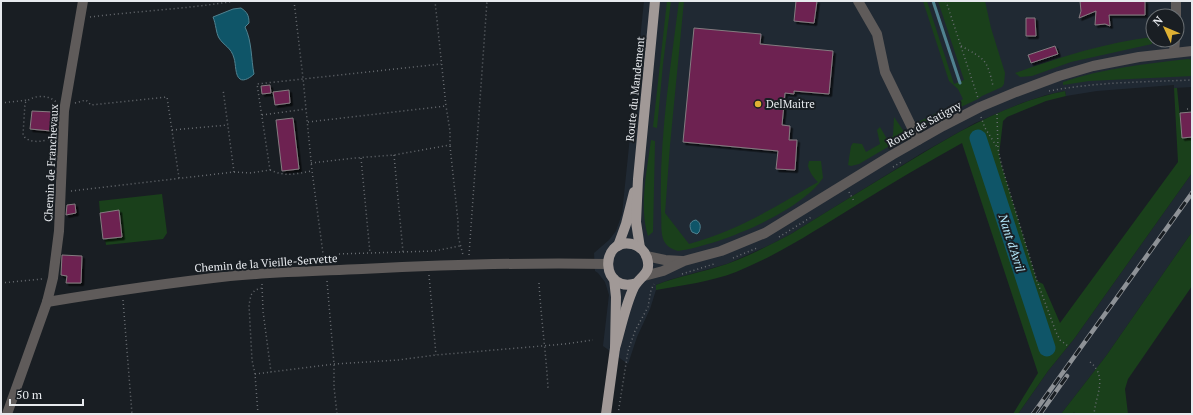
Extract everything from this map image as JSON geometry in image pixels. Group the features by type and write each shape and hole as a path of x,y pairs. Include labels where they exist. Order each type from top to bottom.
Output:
{"main road":[{"name":"Route du Mandement","path":"643,252 636,222 638,179 655,1"},
{"name":"Route du Mandement","path":"618,246 626,224 638,179"},
{"path":"615,348 627,303 640,279 648,264 643,252 629,244 618,246 610,255 608,264 609,272 614,279 624,284 640,279"},
{"path":"606,414 615,348 616,297 614,279"}],"street":[{"name":"Chemin de Franchevaux","path":"47,302 54,278 60,231 64,108 83,1"},
{"path":"858,1 877,34 885,72 918,140"},
{"path":"1174,48 1174,52"},
{"name":"Route de Satigny","path":"640,279 664,271 684,261 721,251 765,233 918,140 982,113 1035,84 1093,66 1139,57 1192,51"},
{"name":"Route de Satigny","path":"643,252 664,260 684,261"},
{"name":"Chemin de la Vieille-Servette","path":"47,302 122,290 230,276 428,266 537,263 608,264"},
{"path":"7,414 47,302"}],"path":[{"path":"80,19 235,1"},
{"path":"294,1 308,122 311,163 326,270 337,414"},
{"path":"435,1 450,131 458,236 467,265"},
{"path":"467,265 487,1"},
{"path":"946,1 982,113 985,128 998,148"},
{"path":"961,46 975,54 986,64 993,86"},
{"path":"270,170 257,84 442,64"},
{"path":"1044,92 1067,87 1101,84 1192,80"},
{"path":"223,89 234,172"},
{"path":"1,102 28,100 40,97 51,98 64,108 86,100 91,105 167,97 179,178"},
{"path":"28,100 25,103 23,135 25,138 32,141 47,140 63,132"},
{"path":"308,122 446,106"},
{"path":"262,116 306,109"},
{"path":"1187,109 1192,109"},
{"path":"997,114 998,148 1006,184 1056,332 1060,340 1068,346"},
{"path":"172,130 228,125"},
{"path":"311,163 394,155 450,145"},
{"path":"394,155 403,252"},
{"path":"361,158 370,253"},
{"path":"890,169 904,161"},
{"path":"61,192 234,172 250,174 270,170 279,174 288,175 312,171"},
{"path":"774,240 818,213"},
{"path":"340,254 434,251 460,246"},
{"path":"730,259 762,246"},
{"path":"682,274 716,264"},
{"path":"428,266 436,355"},
{"path":"1,283 39,280"},
{"path":"618,414 628,351 633,337 648,307 652,286 656,282"},
{"path":"539,283 548,388"},
{"path":"258,414 255,374 250,338 250,298 253,292 262,288 263,311 271,372"},
{"path":"122,290 132,414"},
{"path":"255,374 334,364 398,360 593,340"},
{"path":"1090,362 1096,367 1100,379 1094,414"}],"shaded area":[{"path":"644,1 1192,1 1192,87 1174,88 1174,85 1097,91 1066,96 1065,91 1046,95 1022,103 975,123 922,153 791,234 772,244 727,264 656,285 656,290 650,309 637,337 628,364 603,346 609,295 605,282 595,271 594,253 609,240 616,231 622,214"},
{"path":"1192,173 1192,232 1106,356 1061,414 1018,414 1048,371 1074,339"}],"green space":[{"path":"667,1 671,1 657,128 653,127"},
{"path":"679,1 684,1 665,213 689,244 707,239 755,218 818,182 810,171 808,166 809,161 821,161 823,178 812,191 777,215 715,242 678,251 668,246 663,238 661,226 661,184 663,132"},
{"path":"923,1 927,1 954,84 964,80 938,1 985,1 991,28 1005,73 1004,84 1002,87 925,124 918,122 963,99 958,89 949,81"},
{"path":"1145,38 1145,46 1071,62 1032,76 1020,77 1015,73 1083,51"},
{"path":"1188,59 1192,60 1192,76 1089,81 1063,85 1063,82 1094,73"},
{"path":"1174,88 1177,88 1182,138 1192,137 1192,173 1074,339 1048,371 1018,414 1013,414 1038,373 962,143 797,242 767,258 736,272 716,278 656,290 656,285 727,264 791,234 924,152 982,120 1022,103 1065,91 1066,96 1046,101 1007,117 1003,121 999,155 1037,281 1043,284 1060,323 1178,162","holes":["982,133 1050,343 1042,353 973,138 981,135"]},
{"path":"894,117 905,133 903,138 859,164 851,166 848,165 851,146 853,143 862,144 866,152 880,144 877,130 880,127 887,139 893,136"},
{"path":"651,140 655,141 653,232 648,236 645,225 644,201"},
{"path":"162,194 167,233 163,239 106,245 105,238 122,236 119,211 100,213 99,201"},
{"path":"1192,232 1192,286 1128,379 1125,389 1128,414 1075,414 1074,412 1073,414 1061,414 1106,356"}],"water":[{"path":"241,8 246,12 249,18 249,23 245,27 250,44 254,74 245,80 238,77 234,58 231,51 218,36 213,17 233,9"},
{"path":"696,220 700,224 699,232 697,234 692,232 690,228 691,223"}],"building":[{"path":"796,1 817,1 814,23 794,21"},
{"path":"1080,1 1145,1 1145,15 1109,15 1110,26 1105,24 1095,25 1096,11 1079,18 1081,11"},
{"path":"1026,18 1035,18 1036,36 1026,36"},
{"path":"694,28 761,34 760,44 833,51 829,94 794,91 794,94 785,93 782,125 790,126 789,140 797,140 795,170 776,169 778,151 683,142"},
{"path":"1055,46 1058,54 1031,63 1028,55"},
{"path":"270,85 271,93 262,94 261,86"},
{"path":"289,90 290,103 275,105 273,92"},
{"path":"32,111 53,112 51,131 30,129"},
{"path":"1192,112 1192,137 1182,138 1180,113"},
{"path":"293,118 299,169 282,171 276,120"},
{"path":"75,204 76,213 66,215 67,205"},
{"path":"119,210 122,237 103,239 100,213"},
{"path":"62,255 82,256 81,283 66,283 67,276 61,275"}],"waterway":[{"name":"Nant d'Avril","path":"933,1 960,83"},
{"name":"Nant d'Avril","path":"978,138 1047,348"}],"railway":[{"path":"1033,414 1192,193"},
{"path":"1040,414 1067,376"}],"place":[{"name":"DelMaitre","path":"758,104"}]}
